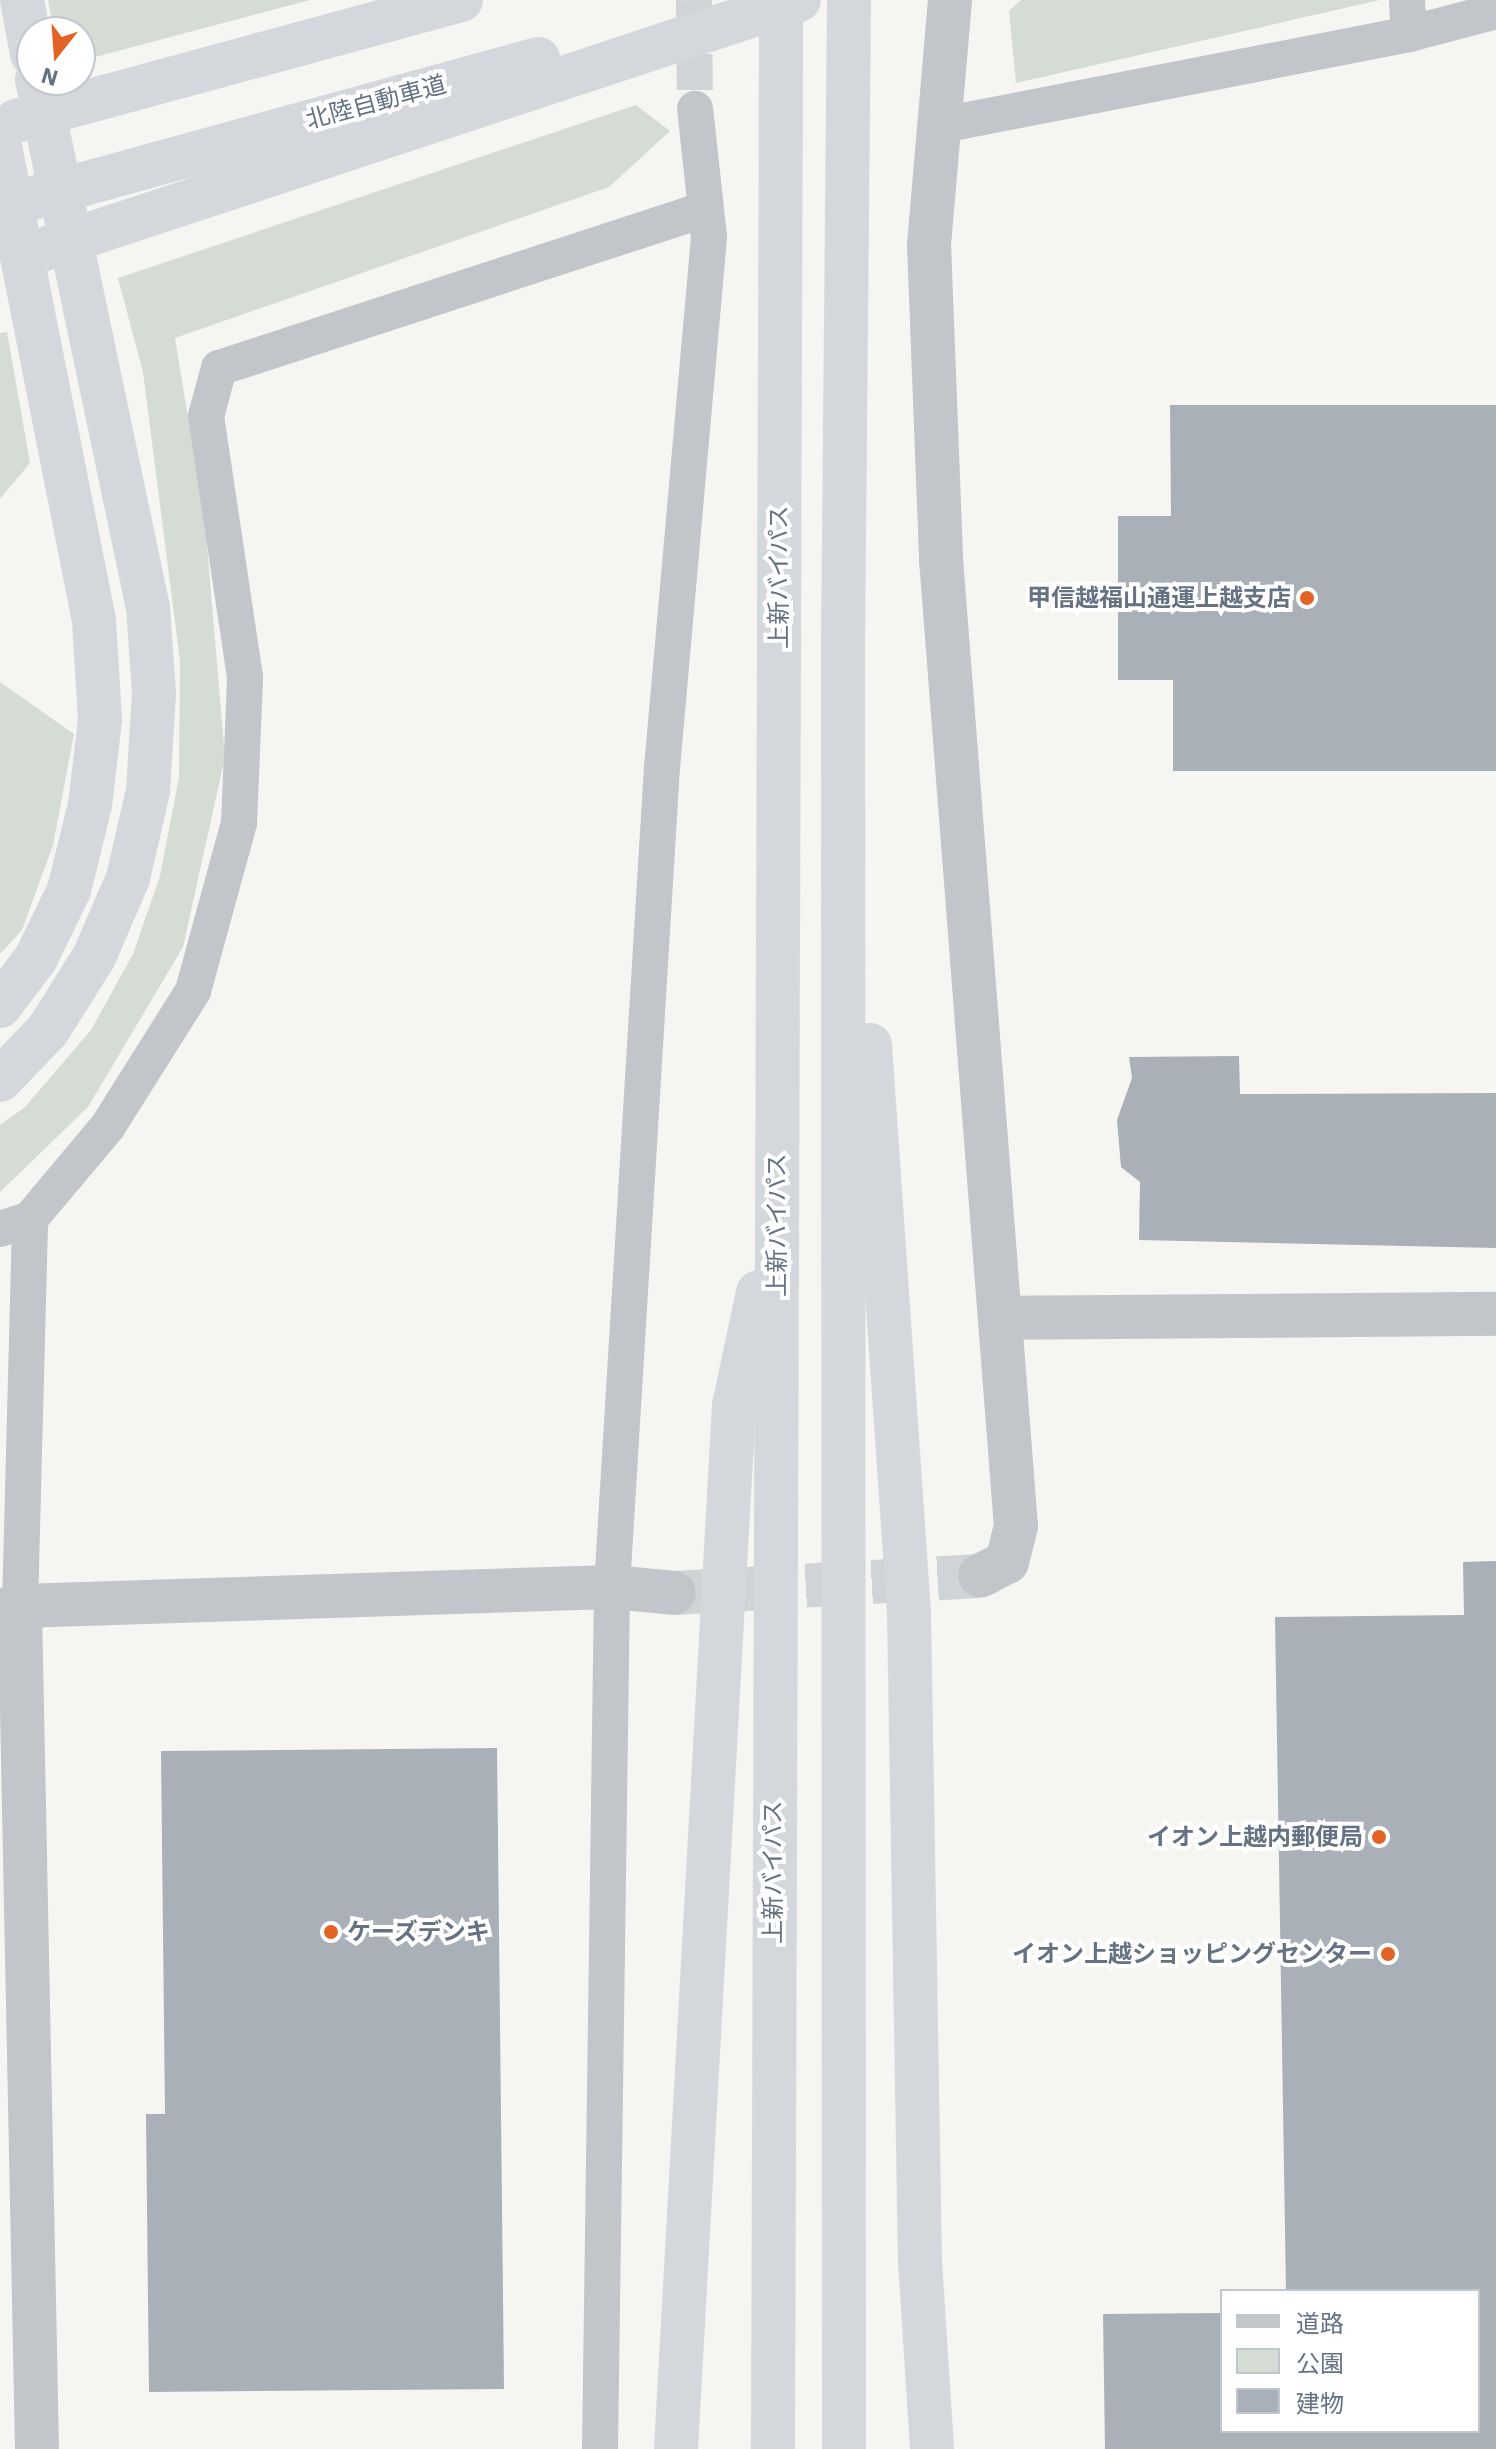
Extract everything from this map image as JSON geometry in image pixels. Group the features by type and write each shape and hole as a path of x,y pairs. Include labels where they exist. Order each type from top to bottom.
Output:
{"highway":[{"path":"0,125 461,0"},
{"name":"北陸自動車道","path":"0,207 180,155 646,42 753,0"},
{"name":"上新バイパス","path":"773,2449 781,0"},
{"path":"0,265 646,42 799,0"},
{"path":"844,2449 843,647 849,0"},
{"path":"0,1080 48,1030 94,957 128,878 148,791 154,693 148,608 40,96"},
{"path":"0,146 94,621 100,720 90,805 69,890 36,958 0,1006"},
{"path":"843,647 909,1613 920,2262 932,2449"},
{"path":"676,2449 734,1406 777,1203"}],"street":[{"path":"950,0 942,125 929,244 941,559 1016,1526 1007,1562 980,1576"},
{"path":"942,125 1408,17 1496,11"},
{"path":"600,2449 612,1587 662,768 709,237 695,109"},
{"path":"37,2449 10,1606 15,1224 108,1126 193,991 239,823 245,677 206,416 219,368 706,209"},
{"path":"1001,1318 1496,1314"},
{"path":"10,1606 612,1587 674,1593"}],"green space":[{"path":"48,0 310,0 96,57 96,16 51,16"},
{"path":"1021,0 1380,0 1016,83 1009,11"},
{"path":"636,105 670,131 609,187 175,338 205,522 225,757 183,947 88,1107 0,1192 0,1125 25,1107 91,1030 133,954 160,876 179,777 180,661 143,372 118,278"},
{"path":"7,332 30,463 0,499 0,333"},
{"path":"0,682 74,734 53,845 22,930 0,954"}],"building":[{"name":"甲信越福山通運上越支店","path":"1170,405 1496,405 1496,771 1173,771 1173,680 1118,680 1118,516 1171,516"},
{"path":"1239,1056 1240,1094 1496,1093 1496,1248 1139,1240 1140,1182 1121,1167 1117,1120 1132,1078 1129,1057"},
{"name":"イオン上越ショッピングセンター","path":"1496,1561 1496,2449 1105,2449 1103,2314 1220,2313 1220,2433 1480,2433 1480,2289 1286,2289 1275,1617 1464,1615 1463,1562"},
{"name":"ケーズデンキ","path":"497,1748 504,2389 149,2392 146,2114 165,2114 161,1751"}],"tunnel":[{"path":"694,0 695,109"},
{"path":"674,1593 980,1576"}],"place":[{"name":"甲信越福山通運上越支店","path":"1307,598"},
{"name":"イオン上越内郵便局","path":"1379,1837"},
{"name":"ケーズデンキ","path":"331,1932"},
{"name":"イオン上越ショッピングセンター","path":"1388,1954"}]}
